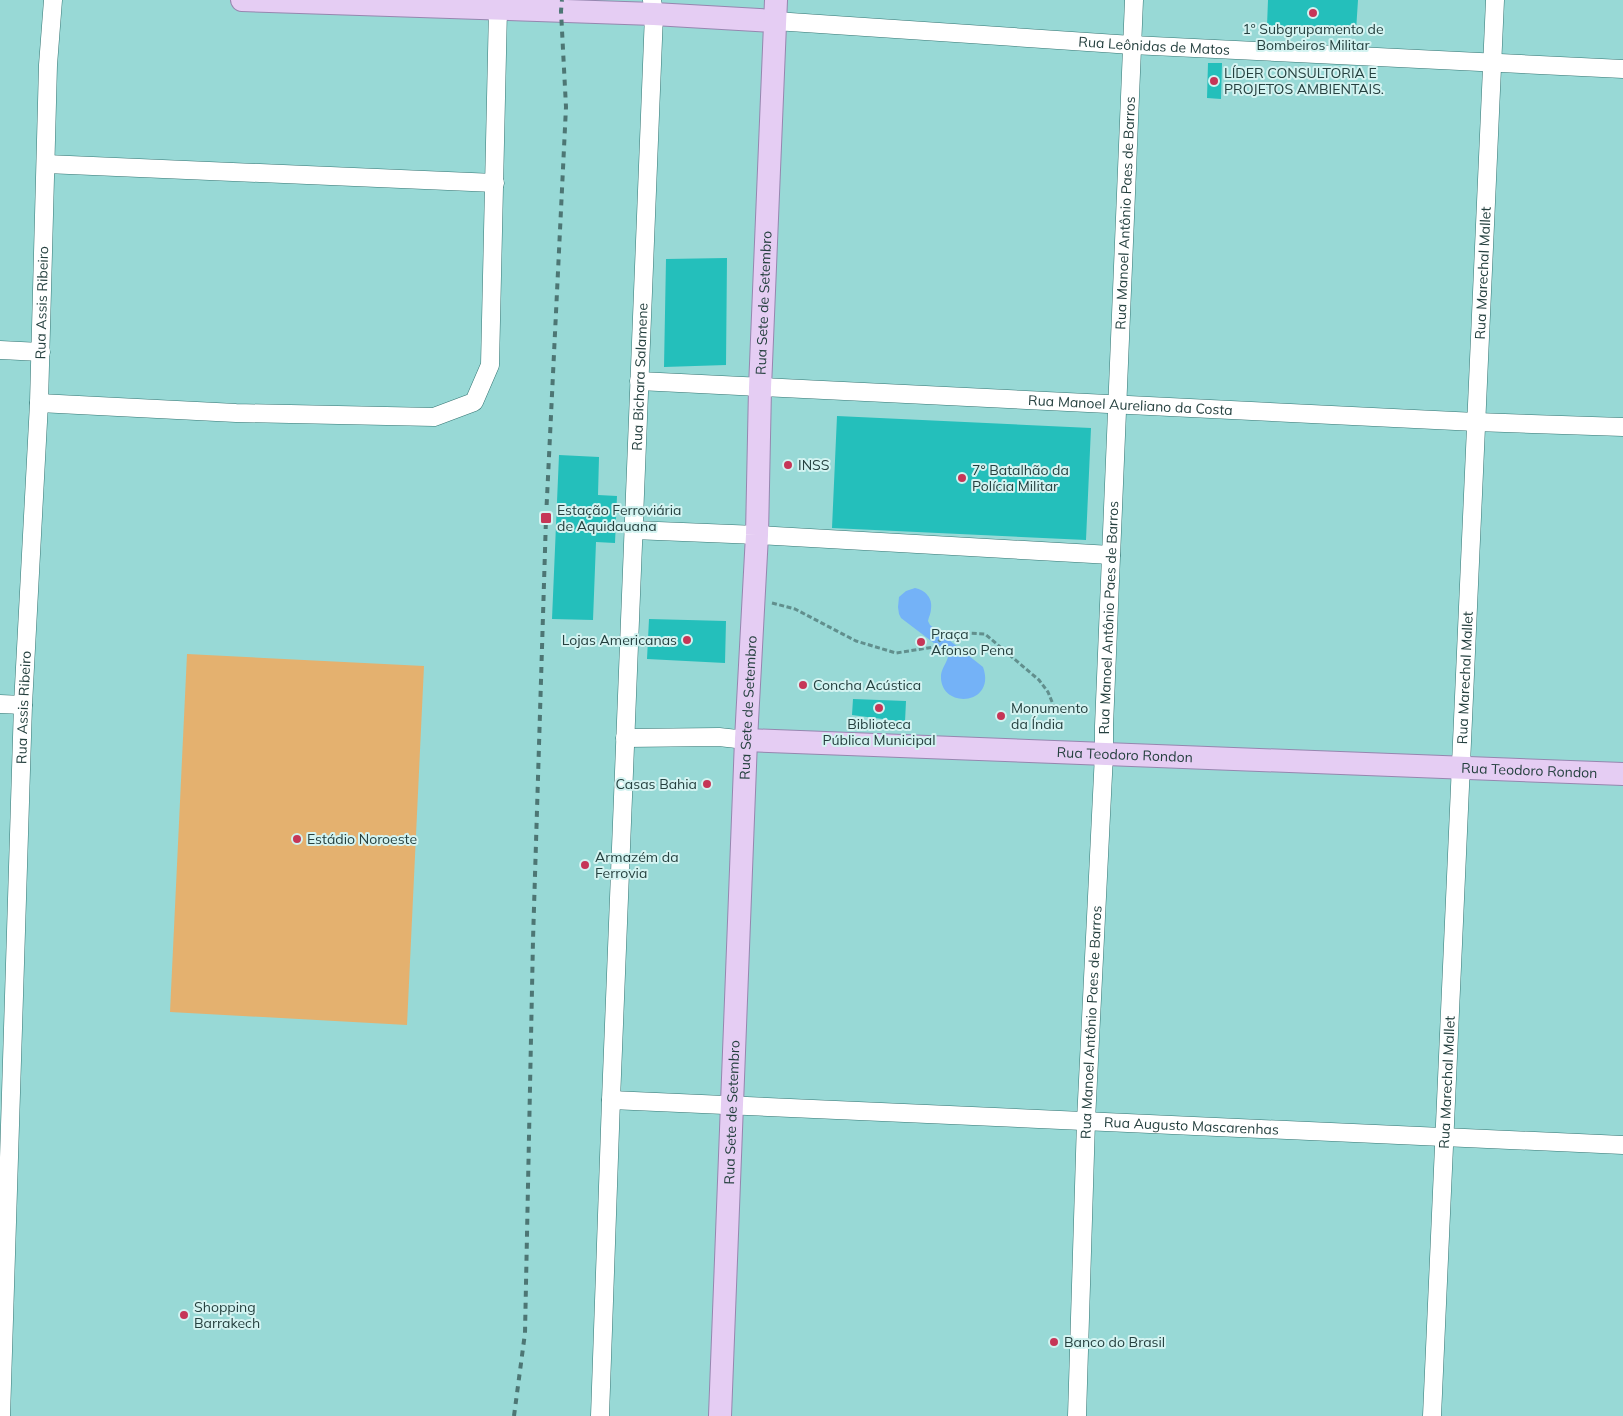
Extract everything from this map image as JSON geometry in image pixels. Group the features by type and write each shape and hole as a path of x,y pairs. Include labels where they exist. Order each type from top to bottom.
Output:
{"main road":[{"path":"242,0 498,9 653,7 775,10"},
{"name":"Rua Sete de Setembro","path":"720,1416 746,740 757,535 760,388 775,10"},
{"name":"Rua Teodoro Rondon","path":"746,740 1623,774"}],"street":[{"name":"Rua Assis Ribeiro","path":"1,1416 6,1079 39,403 48,65 53,0"},
{"name":"Rua Manoel Antônio Paes de Barros","path":"1077,1416 1086,1121 1104,754 1134,0"},
{"name":"Rua Marechal Mallet","path":"1432,1416 1495,0"},
{"name":"Rua Bichara Salamene","path":"600,1416 653,7"},
{"path":"39,403 236,413 434,417 474,402 490,365 498,9"},
{"name":"Rua Leônidas de Matos","path":"775,10 1132,45 1623,69"},
{"path":"46,164 495,183"},
{"path":"0,350 41,352"},
{"name":"Rua Manoel Aureliano da Costa","path":"639,382 1476,422 1623,427"},
{"path":"633,530 1111,555"},
{"path":"0,704 23,705"},
{"name":"Rua Teodoro Rondon","path":"625,738 719,737 746,740"},
{"name":"Rua Augusto Mascarenhas","path":"611,1100 1623,1145"}],"path":[{"path":"754,599 795,610 856,641 896,653 934,647 947,632 986,634 1039,680 1048,692 1057,714"}],"shaded area":[{"name":"Estádio Noroeste","path":"187,654 424,666 407,1025 170,1012"}],"water":[{"path":"915,588 925,593 931,601 931,612 928,621 930,625 983,667 985,680 982,690 975,696 967,699 957,698 949,694 943,686 941,675 948,657 947,653 901,618 898,607 899,597 906,591"}],"building":[{"name":"1º Subgrupamento de Bombeiros Militar","path":"1268,0 1358,0 1356,31 1267,26"},
{"name":"LÍDER CONSULTORIA E PROJETOS AMBIENTAIS.","path":"1208,63 1222,63 1221,99 1207,98"},
{"path":"727,258 726,365 664,367 666,259"},
{"name":"7° Batalhão da Polícia Militar","path":"837,416 1091,428 1086,540 832,528"},
{"name":"Estação Ferroviária de Aquidauana","path":"559,455 599,457 598,495 617,496 615,543 596,542 593,620 552,619"},
{"name":"Lojas Americanas","path":"649,619 726,621 725,663 647,659"},
{"name":"Biblioteca Pública Municipal","path":"853,699 906,701 905,722 852,715"}],"railway":[{"path":"514,1416 525,1333 533,940 546,518 566,107 562,0"}],"place":[{"name":"1º Subgrupamento de Bombeiros Militar","path":"1313,13"},
{"name":"LÍDER CONSULTORIA E PROJETOS AMBIENTAIS.","path":"1214,81"},
{"name":"INSS","path":"788,465"},
{"name":"7° Batalhão da Polícia Militar","path":"962,478"},
{"name":"Estação Ferroviária de Aquidauana","path":"546,518"},
{"name":"Lojas Americanas","path":"687,640"},
{"name":"Praça Afonso Pena","path":"921,642"},
{"name":"Concha Acústica","path":"803,685"},
{"name":"Biblioteca Pública Municipal","path":"879,708"},
{"name":"Monumento da Índia","path":"1001,716"},
{"name":"Casas Bahia","path":"707,784"},
{"name":"Estádio Noroeste","path":"297,839"},
{"name":"Armazém da Ferrovia","path":"585,865"},
{"name":"Shopping Barrakech","path":"184,1315"},
{"name":"Banco do Brasil","path":"1054,1342"}]}
